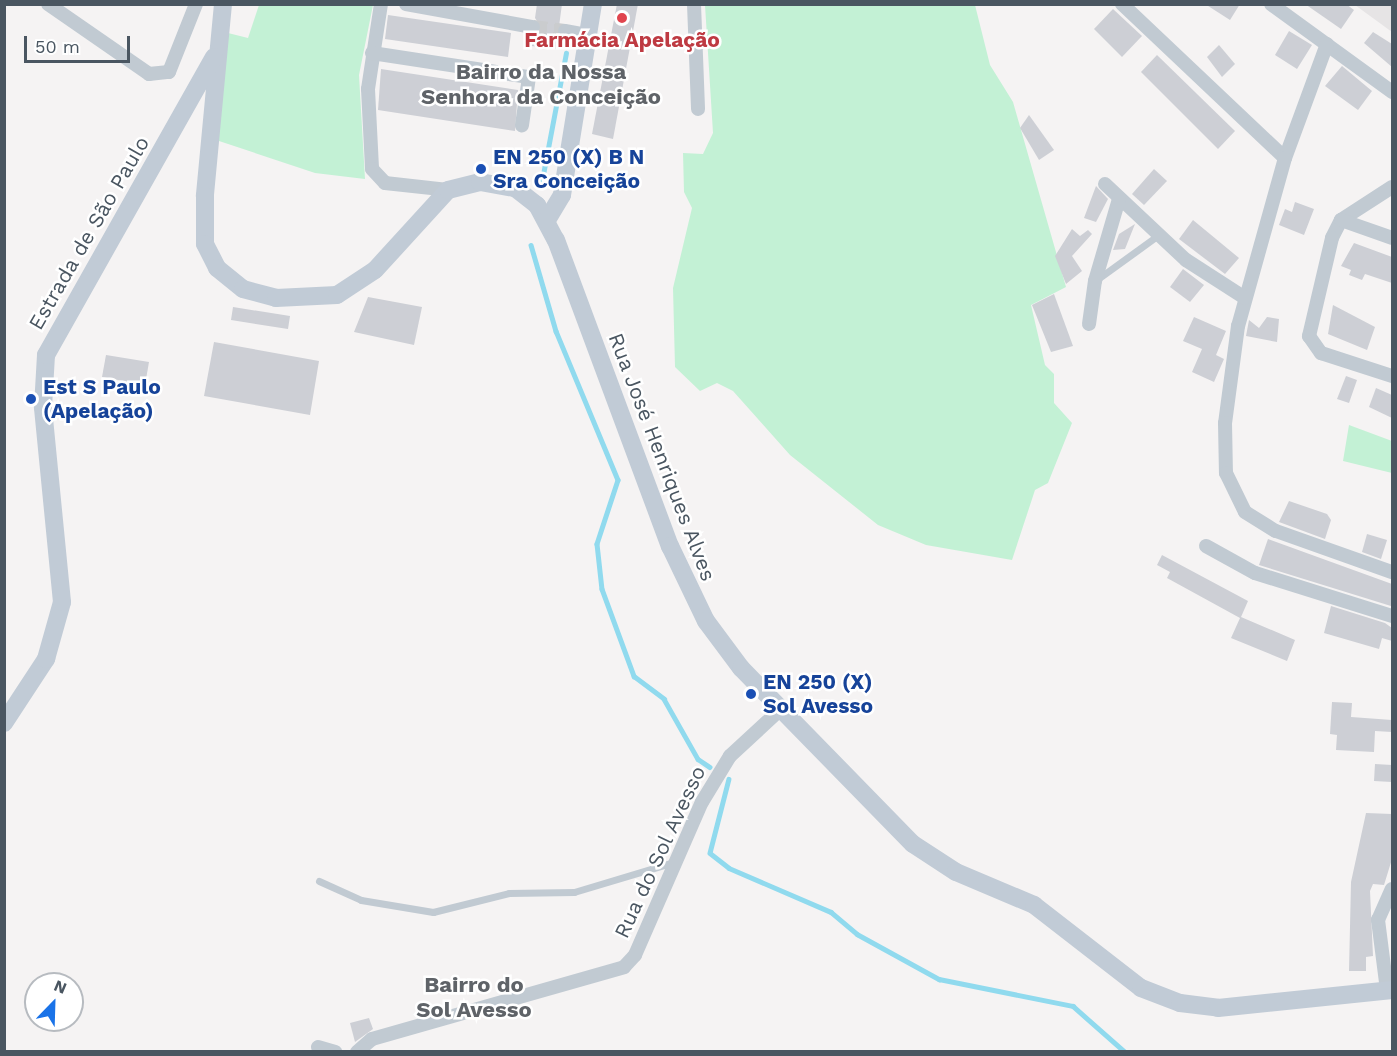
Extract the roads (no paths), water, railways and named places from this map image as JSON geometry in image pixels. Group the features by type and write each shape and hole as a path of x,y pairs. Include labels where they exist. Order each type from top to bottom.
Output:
{"main road":[{"path":"223,4 205,244 217,268 243,289 300,300 337,295 375,270 448,190 495,182 515,188 542,213 562,195 593,4"},
{"name":"Estrada de São Paulo","path":"4,723 46,659 62,602 43,407 46,355 218,51"},
{"name":"Rua José Henriques Alves","path":"542,213 687,586 723,647 914,844 956,872 1034,905 1141,988 1180,1003 1218,1008 1390,990"}],"street":[{"path":"48,4 148,74 169,72 196,4"},
{"path":"381,4 372,52 367,129 374,175 392,184 448,190"},
{"path":"406,4 533,27"},
{"path":"694,4 698,109"},
{"path":"1122,4 1285,158"},
{"path":"1271,4 1392,92"},
{"path":"565,31 587,35"},
{"path":"1326,44 1285,158 1245,298 1230,372 1226,473 1238,503 1276,531 1392,572"},
{"path":"372,52 529,77 522,125"},
{"path":"1105,184 1157,236 1245,298"},
{"path":"1392,187 1341,220 1332,238 1309,336 1321,353 1392,376"},
{"path":"1089,324 1095,281 1119,199"},
{"path":"1341,220 1392,238"},
{"path":"1206,546 1255,573 1392,616"},
{"name":"Rua do Sol Avesso","path":"357,1052 372,1039 624,967 635,955 674,862 730,756 781,709"},
{"path":"1390,990 1378,920 1392,889"},
{"path":"318,1047 335,1052"}],"lane":[{"path":"1095,281 1157,236"},
{"path":"319,881 361,900 433,912 509,892 574,892 674,862"}],"waterway":[{"path":"542,180 566,53"},
{"path":"531,245 556,331 618,480 597,544 602,589 634,676 664,699 698,759 710,767"},
{"path":"729,779 710,853 729,868 831,912 857,934 939,979 1073,1006 1125,1052"}],"tunnel":[{"path":"533,27 565,31"}],"place":[{"name":"Farmácia Apelação","path":"622,18"},
{"name":"EN 250 (X) B N Sra Conceição","path":"481,169"},
{"name":"Est S Paulo (Apelação)","path":"31,399"},
{"name":"EN 250 (X) Sol Avesso","path":"751,694"}],"district":[{"name":"Bairro da Nossa Senhora da Conceição","path":"541,84"},
{"name":"Bairro do Sol Avesso","path":"474,996"}]}
